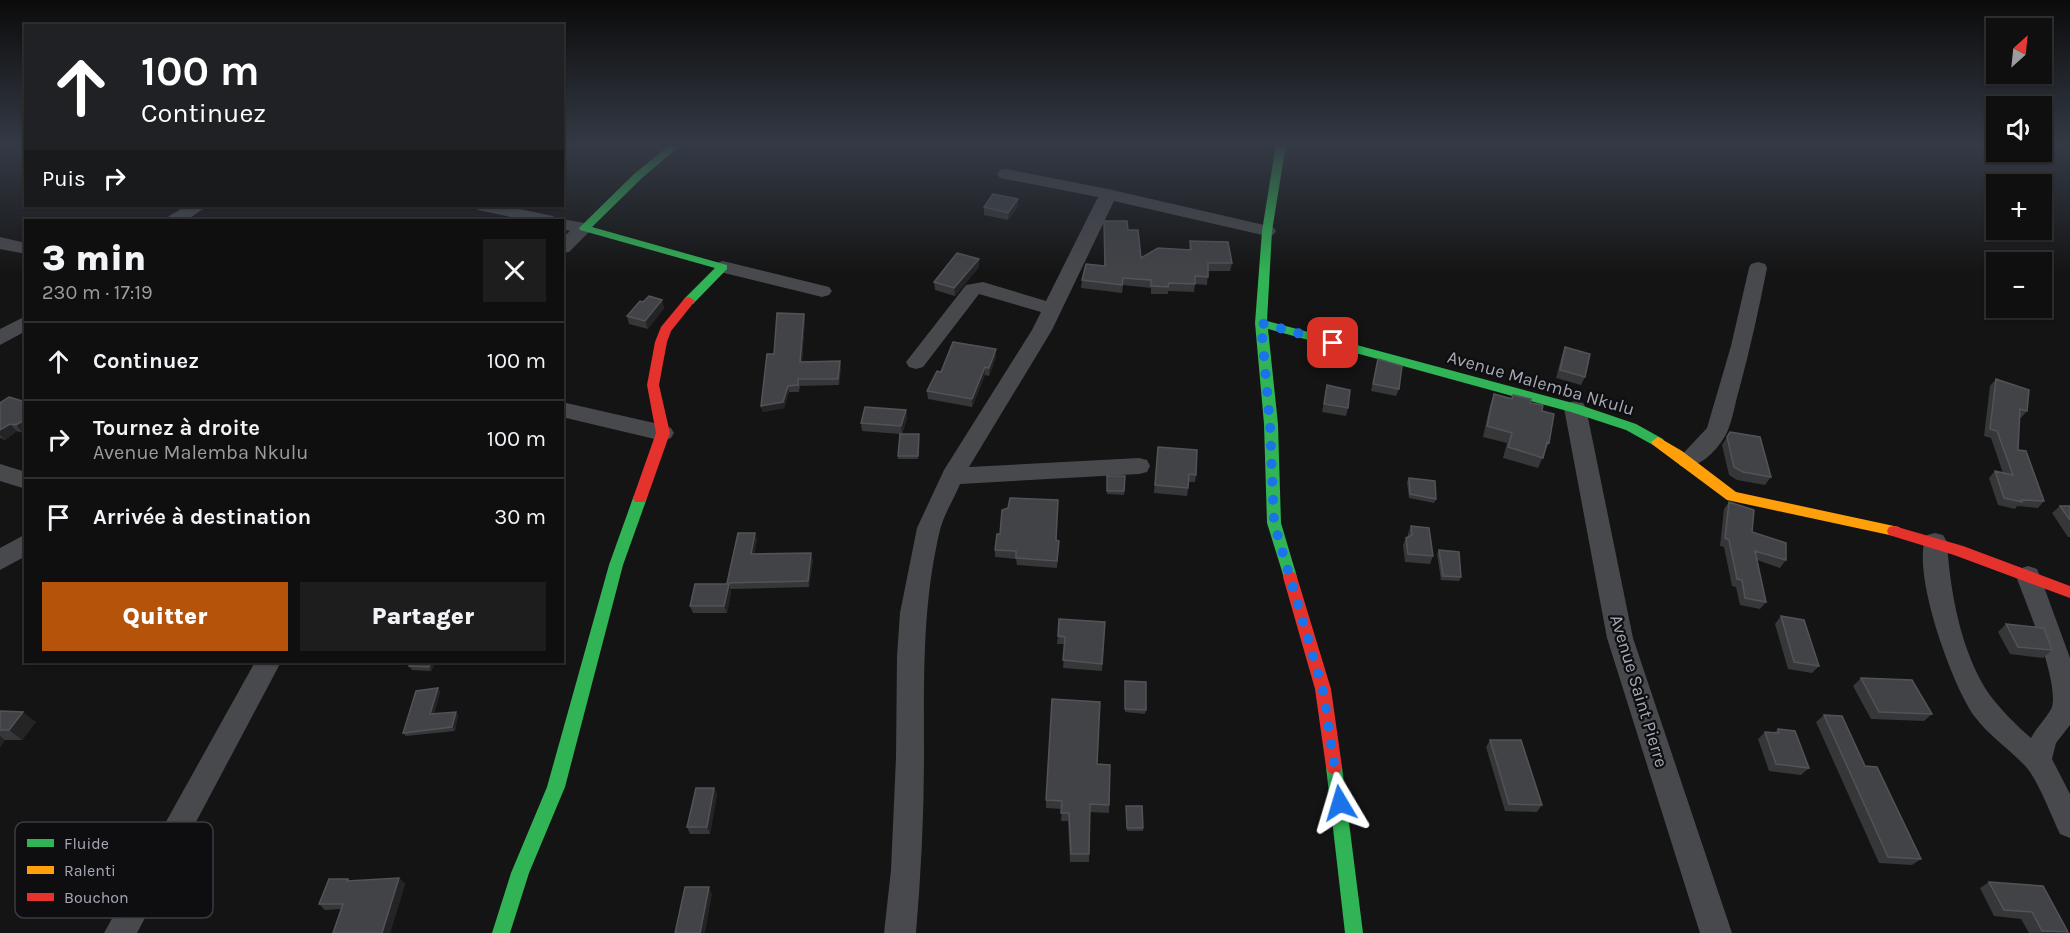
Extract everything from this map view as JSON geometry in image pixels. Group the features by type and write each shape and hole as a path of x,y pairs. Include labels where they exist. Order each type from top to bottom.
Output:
{"street":[{"path":"564,246 626,188"},
{"path":"1075,188 1267,231"},
{"path":"1274,188 1267,231 1261,323 1270,424 1274,523 1323,690 1347,860 1354,933"},
{"path":"900,933 906,870 910,758 910,656 913,613 929,528 952,477 1029,354 1108,194"},
{"path":"177,219 196,207"},
{"path":"488,207 542,219"},
{"path":"564,224 822,291"},
{"path":"0,243 24,249"},
{"path":"501,933 520,873 556,787 616,565 663,433 654,385 665,330 687,301 723,267"},
{"path":"1688,460 1710,440 1717,430 1741,346 1758,268"},
{"path":"916,362 973,288 983,288 1052,309"},
{"path":"0,338 24,323"},
{"name":"Avenue Malemba Nkulu","path":"1261,323 1575,408 1645,433 1688,460 1724,492 1747,501 1829,515 1935,542 2070,592"},
{"name":"Avenue Saint Pierre","path":"1575,408 1620,638 1716,933"},
{"path":"564,409 663,433"},
{"path":"952,477 1139,466"},
{"path":"0,472 24,480"},
{"path":"1935,542 1940,587 1950,632 1970,683 1980,702 2015,741 2038,760 2070,824"},
{"path":"0,560 24,544"},
{"path":"2028,576 2066,689 2066,705 2059,720 2042,742 2038,760"},
{"path":"181,822 267,663"},
{"path":"120,933 128,918"}],"building":[{"path":"993,194 1018,199 1008,213 984,207"},
{"path":"1104,221 1127,221 1128,230 1138,230 1141,258 1158,248 1191,250 1190,241 1228,242 1232,263 1208,263 1208,277 1195,276 1195,284 1169,283 1168,287 1151,286 1151,280 1123,278 1122,285 1082,280 1086,264 1105,266"},
{"path":"957,253 979,259 954,288 934,282"},
{"path":"649,296 662,300 645,321 627,316 640,301 643,302"},
{"path":"777,313 804,314 800,362 840,361 838,379 798,379 798,385 788,386 783,402 761,406 767,354 774,354"},
{"path":"953,342 996,349 989,368 985,367 972,399 927,391 937,371 941,372"},
{"path":"1565,347 1590,354 1585,377 1560,370"},
{"path":"1378,359 1402,366 1399,389 1373,384"},
{"path":"1996,379 2029,390 2027,411 2020,409 2018,450 2026,451 2044,501 2021,500 2022,502 2004,498 1995,471 2013,475 1997,431 1990,429"},
{"path":"1327,385 1350,390 1348,408 1324,404"},
{"path":"1494,394 1512,399 1513,395 1531,399 1530,403 1543,405 1542,411 1554,414 1549,443 1547,442 1543,458 1508,447 1512,433 1487,426"},
{"path":"9,397 24,401 24,420 0,430 0,403"},
{"path":"865,407 906,410 901,426 861,423"},
{"path":"1730,432 1760,437 1771,477 1743,472 1734,467 1727,437"},
{"path":"900,434 919,434 918,456 898,456"},
{"path":"1158,447 1197,450 1196,475 1189,474 1188,488 1155,485"},
{"path":"1107,476 1125,476 1124,491 1107,491"},
{"path":"1409,478 1435,481 1436,499 1410,494"},
{"path":"1010,498 1058,500 1057,561 1016,558 1016,551 995,550 997,534 1000,534 1002,510 1008,508"},
{"path":"1729,502 1754,510 1752,532 1786,543 1786,560 1755,551 1766,602 1745,598 1742,580 1737,579 1729,540 1725,538"},
{"path":"2060,506 2070,506 2070,520"},
{"path":"1411,526 1429,528 1433,556 1408,554 1406,538 1412,535"},
{"path":"738,533 755,533 751,554 811,553 808,581 727,583"},
{"path":"1439,550 1459,552 1461,577 1443,576"},
{"path":"695,584 729,584 724,606 690,606"},
{"path":"1781,616 1804,620 1819,666 1794,662"},
{"path":"1059,619 1105,622 1102,664 1063,660 1065,637 1058,636"},
{"path":"2006,624 2044,628 2052,650 2018,647"},
{"path":"411,663 431,663 429,667 409,666"},
{"path":"1861,678 1912,680 1932,714 1879,712"},
{"path":"1125,681 1146,682 1146,710 1125,709"},
{"path":"438,688 430,714 456,712 452,727 403,733 416,691"},
{"path":"1052,699 1100,702 1097,764 1110,765 1109,805 1090,804 1089,854 1071,854 1069,813 1061,813 1062,801 1046,800"},
{"path":"0,711 23,712 9,730 0,730"},
{"path":"1824,715 1842,716 1865,766 1877,767 1921,859 1888,857"},
{"path":"1778,729 1795,731 1809,768 1776,764 1765,732 1779,733"},
{"path":"1490,740 1521,740 1542,805 1509,804"},
{"path":"696,788 714,788 707,827 687,827"},
{"path":"1126,806 1142,806 1143,828 1127,828"},
{"path":"399,878 382,933 333,933 343,904 319,904 329,879 348,879 347,881"},
{"path":"1989,882 2043,886 2068,932 2042,931 2032,912 2004,910"},
{"path":"685,887 709,887 700,933 675,933"}],"traffic: fast":[{"path":"626,188 584,228 723,267 689,301"},
{"path":"1274,188 1267,231 1261,323 1271,424 1274,523 1290,577"},
{"path":"1261,323 1575,408 1631,427 1658,442"},
{"path":"501,933 520,873 556,787 616,565 640,498"},
{"path":"1334,767 1354,933"}],"traffic: slow":[{"path":"1658,442 1732,496 1894,531"}],"traffic: jam":[{"path":"640,498 663,433 653,385 661,342 665,330 689,301"},
{"path":"1894,531 1958,550 2070,592"},
{"path":"1290,577 1323,689 1334,767"}],"route":[{"path":"1333,343 1261,323 1270,424 1274,523 1323,690 1340,803"}]}
